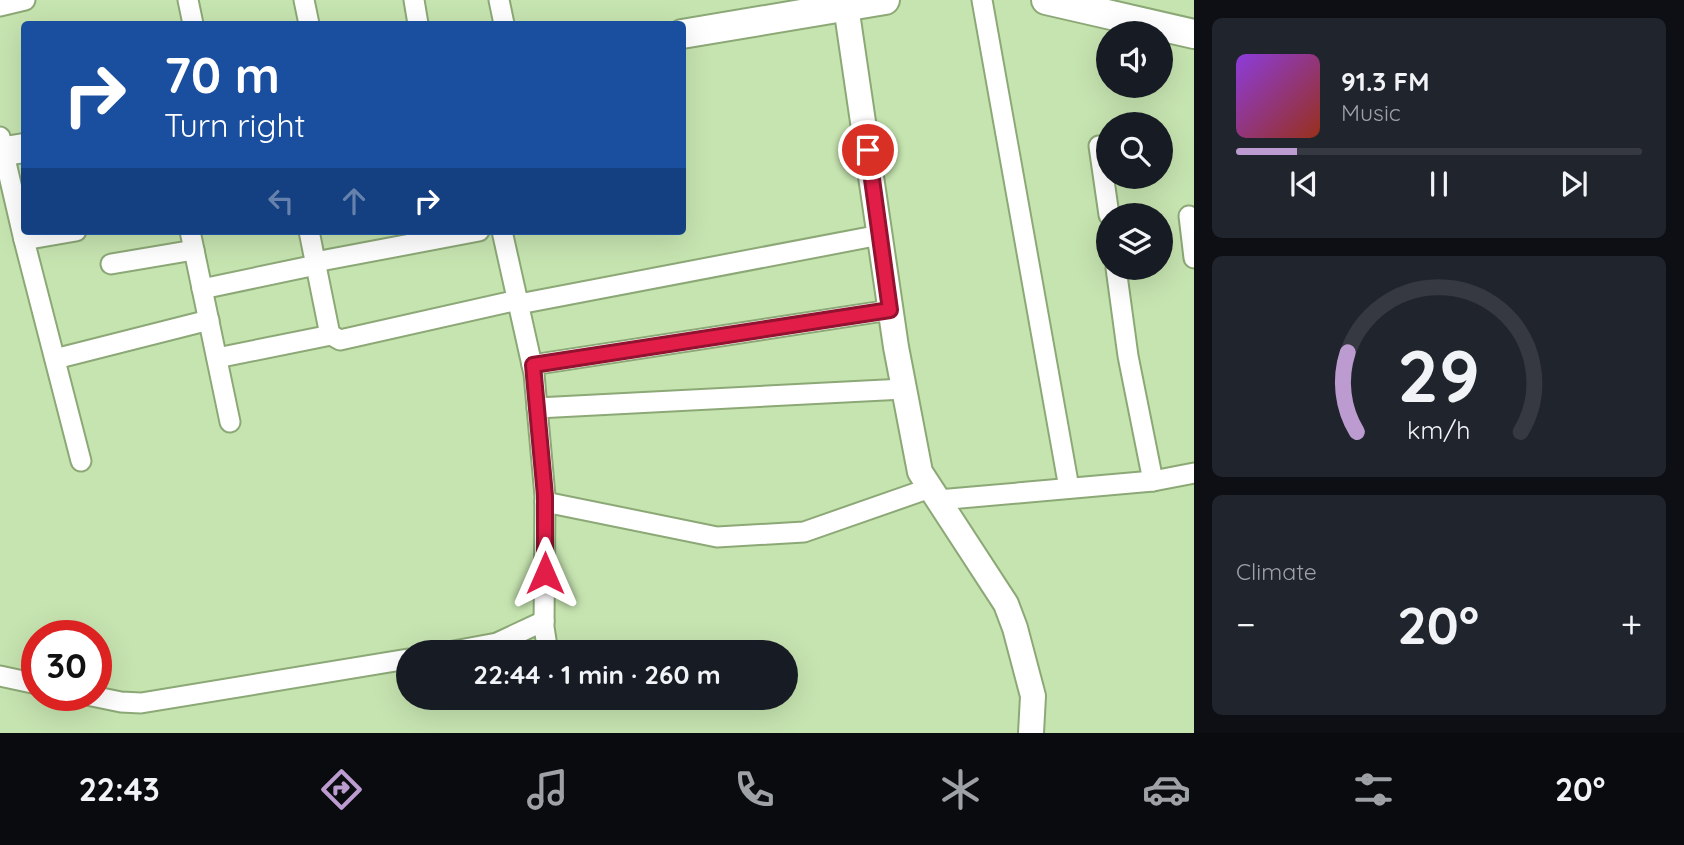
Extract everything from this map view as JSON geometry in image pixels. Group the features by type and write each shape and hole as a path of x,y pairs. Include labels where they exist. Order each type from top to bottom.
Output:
{"main road":[{"path":"686,33 885,0"},
{"path":"1046,0 1194,34"}],"street":[{"path":"0,6 26,0"},
{"path":"188,0 192,21"},
{"path":"304,0 308,21"},
{"path":"414,0 418,21"},
{"path":"499,0 503,21"},
{"path":"982,0 1069,488"},
{"path":"846,6 890,310 920,472 1006,604 1016,628 1033,696 1031,733"},
{"path":"7,147 21,224"},
{"path":"1188,216 1194,258"},
{"path":"23,235 81,461"},
{"path":"24,240 53,235"},
{"path":"310,235 331,335 345,341 519,302 880,235"},
{"path":"202,289 460,235"},
{"path":"503,235 533,365 545,502 544,621 546,640"},
{"path":"111,264 192,241 230,422"},
{"path":"1118,280 1128,356 1153,481"},
{"path":"533,365 890,310"},
{"path":"55,359 209,320"},
{"path":"217,358 331,335"},
{"path":"537,408 904,390"},
{"path":"545,502 717,537 804,532 934,494 1069,488 1153,481 1194,473"},
{"path":"501,640 544,621"},
{"path":"112,700 141,703 396,661"},
{"path":"0,676 21,681"}],"route":[{"path":"545,573 545,496 533,365 890,310 868,150"}]}
